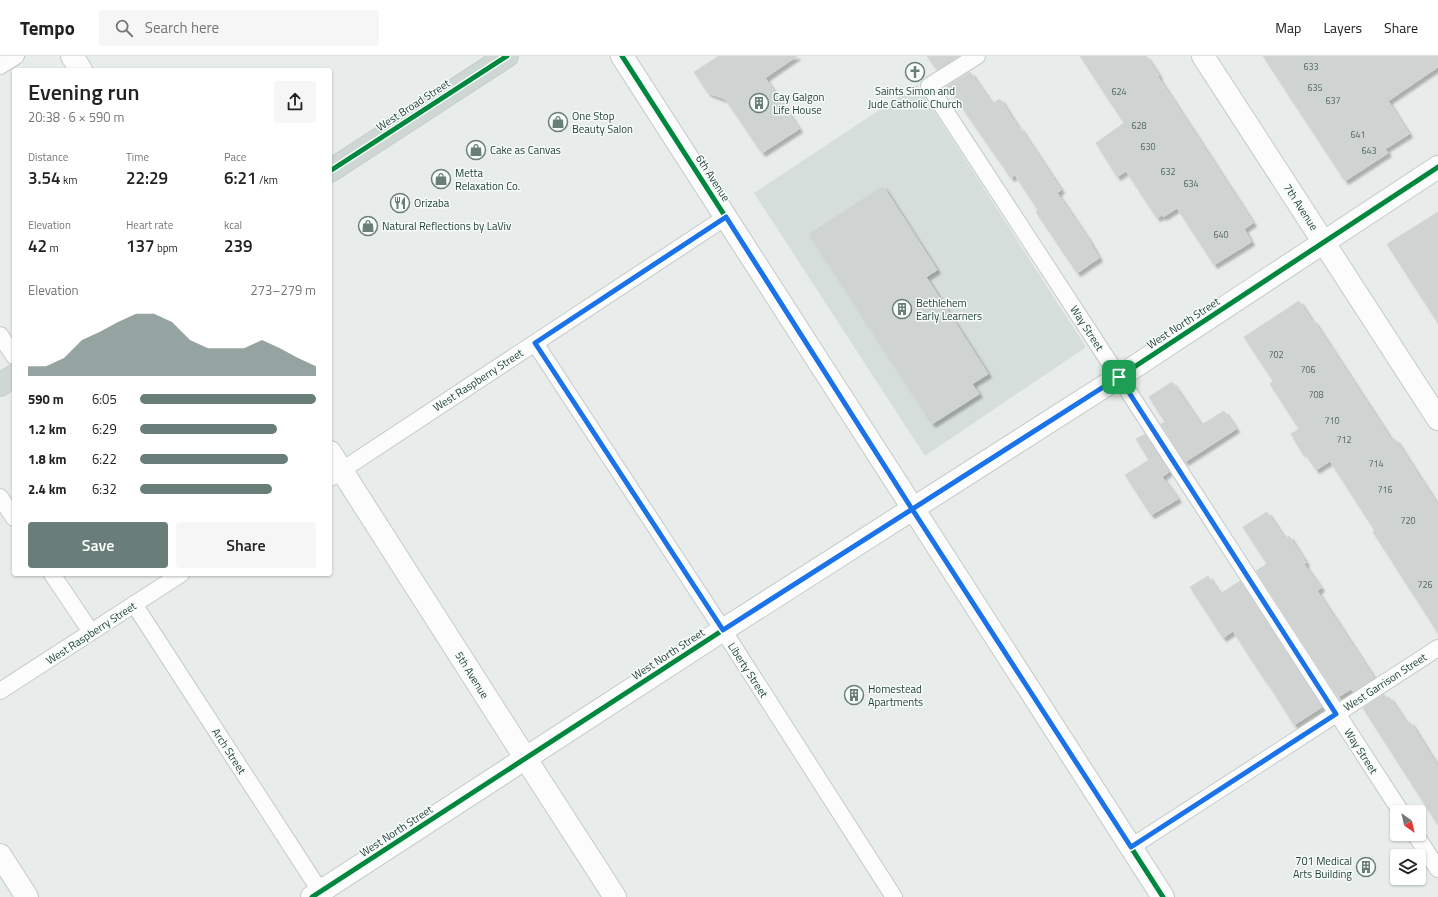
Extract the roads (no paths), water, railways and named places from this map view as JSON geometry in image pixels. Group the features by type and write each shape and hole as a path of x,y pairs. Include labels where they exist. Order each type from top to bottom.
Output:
{"main road":[{"name":"West Broad Street","path":"332,170 507,56"},
{"path":"0,385 12,377"}],"street":[{"path":"72,56 80,68"},
{"name":"6th Avenue","path":"622,56 1163,897"},
{"name":"7th Avenue","path":"1203,56 1438,419"},
{"name":"West North Street","path":"319,895 723,630 1119,377 1438,167"},
{"name":"5th Avenue","path":"334,467 615,897"},
{"path":"0,855 27,897"}],"lane":[{"path":"0,66 16,56"},
{"name":"Way Street","path":"977,56 929,86 1396,805"},
{"name":"West Raspberry Street","path":"334,467 535,343 726,217"},
{"path":"0,335 12,353"},
{"name":"Liberty Street","path":"535,343 723,630 894,897"},
{"path":"0,497 12,515"},
{"name":"West Raspberry Street","path":"0,691 178,576"},
{"path":"56,580 91,632"},
{"name":"Arch Street","path":"134,604 319,895"},
{"name":"West Garrison Street","path":"1131,847 1438,648"},
{"path":"1420,841 1438,869"}],"place":[{"name":"Saints Simon and Jude Catholic Church","path":"915,72"},
{"name":"Cay Galgon Life House","path":"759,103"},
{"name":"One Stop Beauty Salon","path":"558,122"},
{"name":"Cake as Canvas","path":"476,150"},
{"name":"Metta Relaxation Co.","path":"441,179"},
{"name":"Orizaba","path":"400,203"},
{"name":"Natural Reflections by LaViv","path":"368,226"},
{"name":"Bethlehem Early Learners","path":"902,309"},
{"name":"Homestead Apartments","path":"854,695"},
{"name":"701 Medical Arts Building","path":"1366,867"}]}
